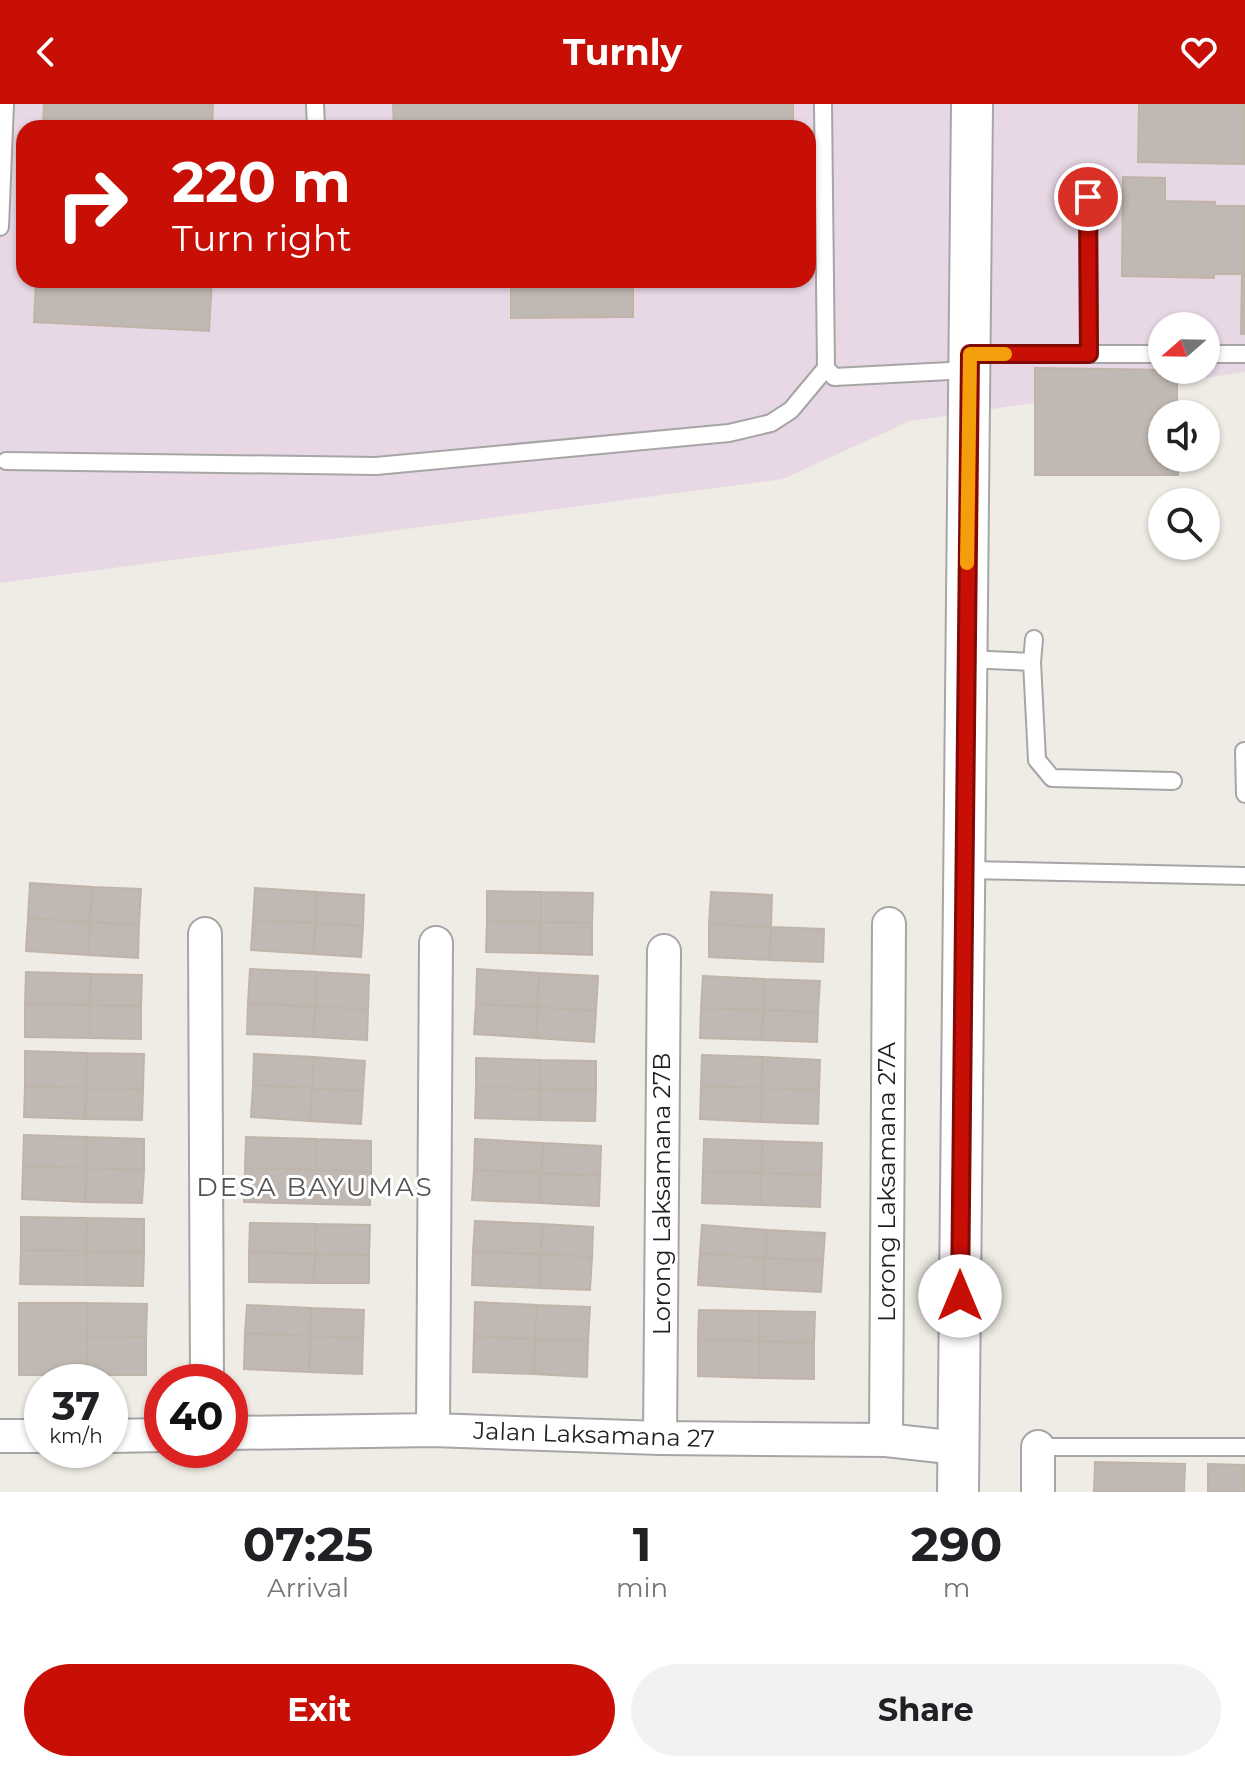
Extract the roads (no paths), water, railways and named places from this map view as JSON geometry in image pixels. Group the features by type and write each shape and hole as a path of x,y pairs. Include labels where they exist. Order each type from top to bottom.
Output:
{"street":[{"path":"958,1492 972,104"},
{"name":"Lorong Laksamana 27A","path":"886,1440 889,924"},
{"path":"205,934 207,1364"},
{"path":"433,1430 436,943"},
{"name":"Lorong Laksamana 27B","path":"660,1438 664,951"},
{"name":"Jalan Laksamana 27","path":"248,1433 433,1430 660,1438 886,1440 958,1448"},
{"path":"0,1436 24,1436"},
{"path":"1038,1447 1038,1492"}],"lane":[{"path":"0,227 5,104"},
{"path":"6,461 376,466 729,433 771,423 791,410 826,368 823,104"},
{"path":"1088,197 1089,354"},
{"path":"826,368 834,377 969,362 1089,354 1148,354"},
{"path":"1220,354 1245,354"},
{"path":"1034,639 1032,662 1037,760 1052,778 1173,781"},
{"path":"966,659 1032,662"},
{"path":"1244,751 1245,794"},
{"path":"964,870 1245,876"},
{"path":"1038,1447 1245,1447"}],"district":[{"name":"DESA BAYUMAS","path":"315,1187"}]}
